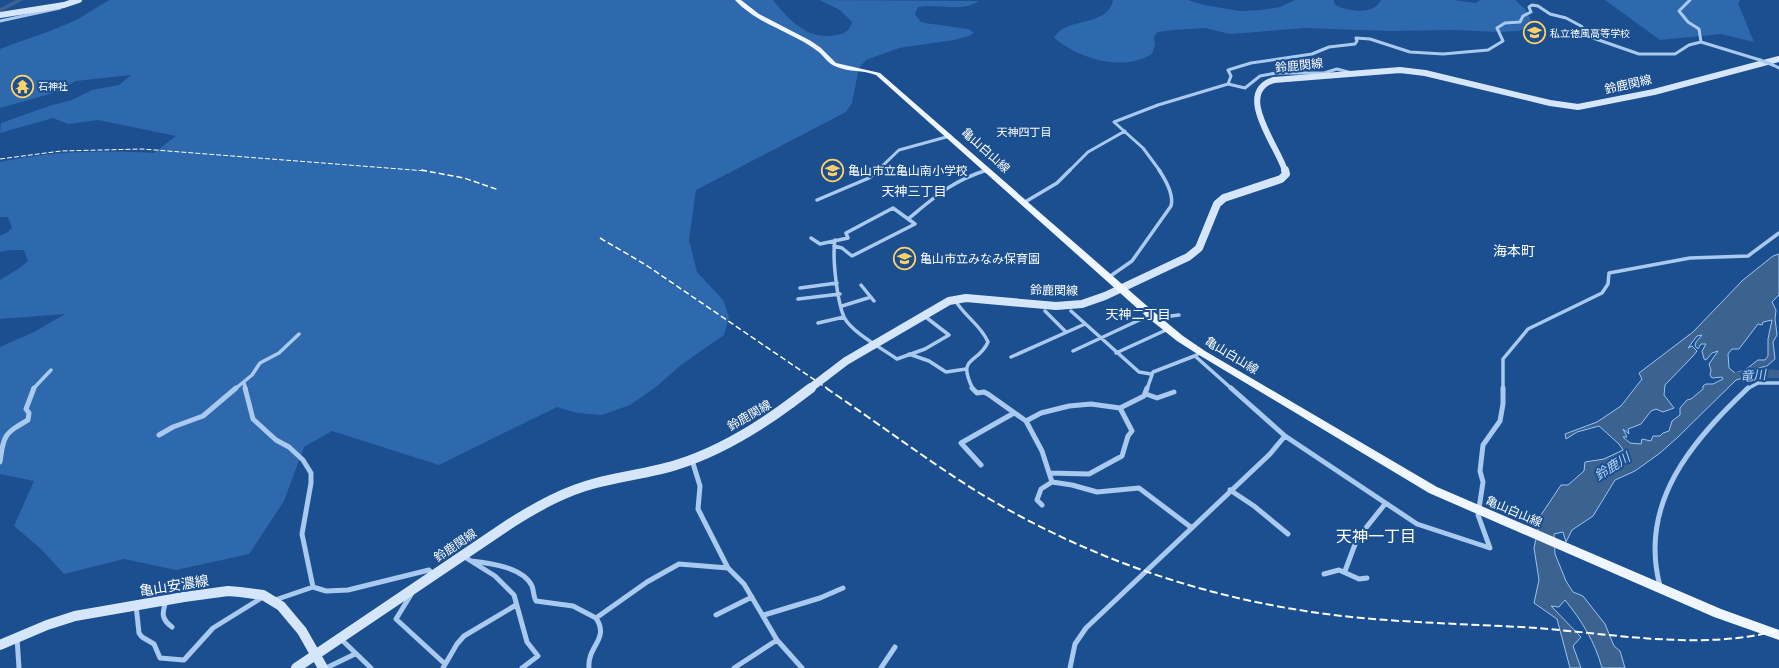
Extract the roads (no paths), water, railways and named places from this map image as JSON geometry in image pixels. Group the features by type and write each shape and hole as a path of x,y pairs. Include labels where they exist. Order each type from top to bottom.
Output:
{"main road":[{"path":"0,15 64,6 79,0"},
{"name":"亀山白山線","path":"738,0 769,22 820,50 833,63 878,74 1122,288 1166,330 1199,355 1433,490 1658,588 1718,613 1779,635"},
{"name":"鈴鹿関線","path":"296,668 434,575 467,558 519,517 570,492 597,483 660,469 692,460 760,425 846,361 923,315 955,300 966,298 1070,306 1088,302 1122,288 1188,257 1199,248 1217,204 1224,198 1281,179 1286,174 1285,167 1269,138 1255,102 1257,93 1262,85 1276,80 1400,70 1425,73 1550,103 1578,107 1654,92 1779,59"},
{"name":"亀山安濃線","path":"0,645 75,616 228,591 250,593 274,600 291,617 323,668"}],"street":[{"path":"1690,0 1679,10 1688,22 1699,30 1701,42"},
{"path":"1228,84 1231,76 1228,70 1251,63 1286,59 1312,54 1329,47 1354,44 1357,41 1356,38 1368,38 1414,53 1453,54 1488,50 1503,40 1502,34 1497,28 1505,23 1520,22 1523,16 1531,12 1528,7 1532,5 1541,7 1550,14 1568,19 1596,39 1642,54 1675,54 1689,45 1701,42 1760,60 1779,68"},
{"path":"0,21 53,10 64,6"},
{"path":"1109,277 1139,254 1172,205 1166,184 1156,164 1140,144 1114,122 1158,105 1228,84 1245,88 1260,76 1276,73 1324,73 1337,69 1353,74"},
{"path":"1025,202 1058,183 1088,152 1125,131"},
{"path":"817,200 869,178 898,150 950,136"},
{"path":"908,219 949,186 965,177 987,170"},
{"path":"811,238 820,244 848,238 846,233 893,208 915,224 852,256 842,248 834,246"},
{"path":"1026,421 1041,413 1069,406 1091,404 1120,408 1146,394 1151,374 1156,370 1199,355 1285,436 1385,504 1417,524 1490,548 1478,515 1482,512 1483,482 1480,471 1482,445 1500,421 1503,404 1503,360 1523,332 1558,313 1602,293 1608,284 1609,273 1611,272 1690,258 1748,256 1779,233"},
{"path":"835,240 834,265 844,317 857,331 897,360 925,349 949,335 923,315"},
{"path":"800,288 837,283"},
{"path":"861,285 874,300"},
{"path":"798,299 840,294"},
{"path":"842,306 871,297"},
{"path":"955,300 958,306 980,328 988,342 987,346 971,359 966,369 974,391 988,394 1026,421 1042,451 1052,482"},
{"path":"1044,311 1066,332"},
{"path":"1071,311 1116,353 1139,372 1151,374"},
{"path":"1073,351 1152,317 1179,315"},
{"path":"818,323 844,317"},
{"path":"1011,357 1085,324"},
{"path":"1116,353 1166,330"},
{"path":"159,435 173,427 203,416 244,383 260,364 279,353 299,334"},
{"path":"909,354 930,361 946,372 966,369"},
{"path":"0,462 3,446 2,442 5,436 28,420 29,414 26,409 32,390 51,370"},
{"path":"1658,588 1657,521 1661,503 1672,480 1713,425 1754,384 1768,382 1779,383"},
{"path":"244,383 252,419 276,440 289,447 304,460 311,473 311,483 302,534 313,587"},
{"path":"1146,394 1157,398 1174,392"},
{"path":"1049,473 1090,474 1122,456 1128,436 1132,431 1120,408"},
{"path":"981,465 962,444 1014,413"},
{"path":"1070,668 1075,644 1086,628 1230,490 1270,454 1285,436"},
{"path":"692,460 700,486 698,508 728,568 741,581 752,597 777,640 802,668"},
{"path":"1042,505 1037,500 1040,492 1052,482 1072,485 1098,492 1139,488 1165,506 1192,528"},
{"path":"1230,490 1254,506 1288,534"},
{"path":"1345,571 1357,539 1385,504"},
{"path":"467,558 507,587 514,595 527,642 538,656 522,668"},
{"path":"467,558 491,564 519,574 532,585 534,598 536,601 573,606 596,618 602,626 603,631 588,657 589,668"},
{"path":"596,618 647,582 679,564 728,568"},
{"path":"274,600 313,587 336,592 425,570 428,570 434,575"},
{"path":"1324,574 1339,570 1345,571 1359,579 1366,578"},
{"path":"764,616 820,598 843,588"},
{"path":"413,589 396,619 444,666 457,644 464,636 516,605"},
{"path":"136,605 139,632 142,637 154,644 160,658 184,660 213,628 241,608 264,596"},
{"path":"716,616 752,597"},
{"path":"166,600 162,615 165,622 172,627"},
{"path":"17,638 19,668"},
{"path":"734,668 777,640"},
{"path":"343,641 355,654 361,656 371,668"},
{"path":"881,668 895,647"},
{"path":"326,668 355,654"}],"water":[{"name":"鈴鹿川","path":"1779,254 1779,295 1772,302 1776,310 1775,319 1777,335 1773,342 1775,359 1767,366 1755,369 1750,376 1736,380 1660,453 1635,471 1615,480 1593,516 1572,530 1566,542 1563,532 1554,534 1555,554 1566,581 1573,592 1583,596 1605,624 1614,646 1620,651 1625,668 1602,668 1596,649 1587,632 1565,600 1559,607 1551,606 1581,637 1573,646 1581,668 1570,668 1557,619 1534,603 1539,580 1534,548 1541,515 1561,485 1568,485 1584,471 1585,462 1604,459 1623,450 1619,444 1599,426 1577,432 1566,439 1565,434 1597,422 1621,406 1642,379 1639,373 1693,332 1743,280 1773,256","holes":["1772,320 1768,339 1768,356 1765,360 1758,360 1745,370 1735,373 1729,368 1728,354 1732,349 1739,349 1758,324 1762,325 1763,322","1702,335 1696,342 1695,346 1698,349 1701,344 1706,344 1702,351 1704,359 1706,360 1712,353 1718,351 1709,364 1711,370 1710,375 1712,378 1722,377 1723,379 1713,384 1706,384 1703,386 1703,389 1691,399 1687,400 1680,408 1680,415 1672,421 1669,431 1660,436 1653,436 1651,441 1642,439 1641,444 1630,443 1623,437 1627,437 1623,429 1629,434 1628,429 1641,424 1651,411 1656,409 1663,412 1674,408 1664,395 1665,385 1697,351 1692,346 1688,348 1697,336"]}],"waterway":[{"path":"0,10 21,0"},
{"name":"竜川","path":"1739,375 1759,373 1779,374"}],"railway":[{"path":"0,159 61,151 142,149 426,171"},
{"path":"421,170 464,178 499,190"},
{"path":"600,238 646,265 828,389"},
{"path":"826,388 961,481 1018,515 1095,552 1175,581 1216,593 1299,610 1358,618 1537,628 1627,637 1690,640 1721,639 1751,636 1779,630"}],"place":[{"name":"私立徳風高等学校","path":"1535,33"},
{"name":"石神社","path":"23,86"},
{"name":"亀山市立亀山南小学校","path":"832,170"},
{"name":"亀山市立みなみ保育園","path":"905,258"}],"district":[{"name":"天神四丁目","path":"1024,132"},
{"name":"天神三丁目","path":"914,191"},
{"name":"海本町","path":"1514,250"},
{"name":"天神二丁目","path":"1138,314"},
{"name":"天神一丁目","path":"1376,536"}]}
